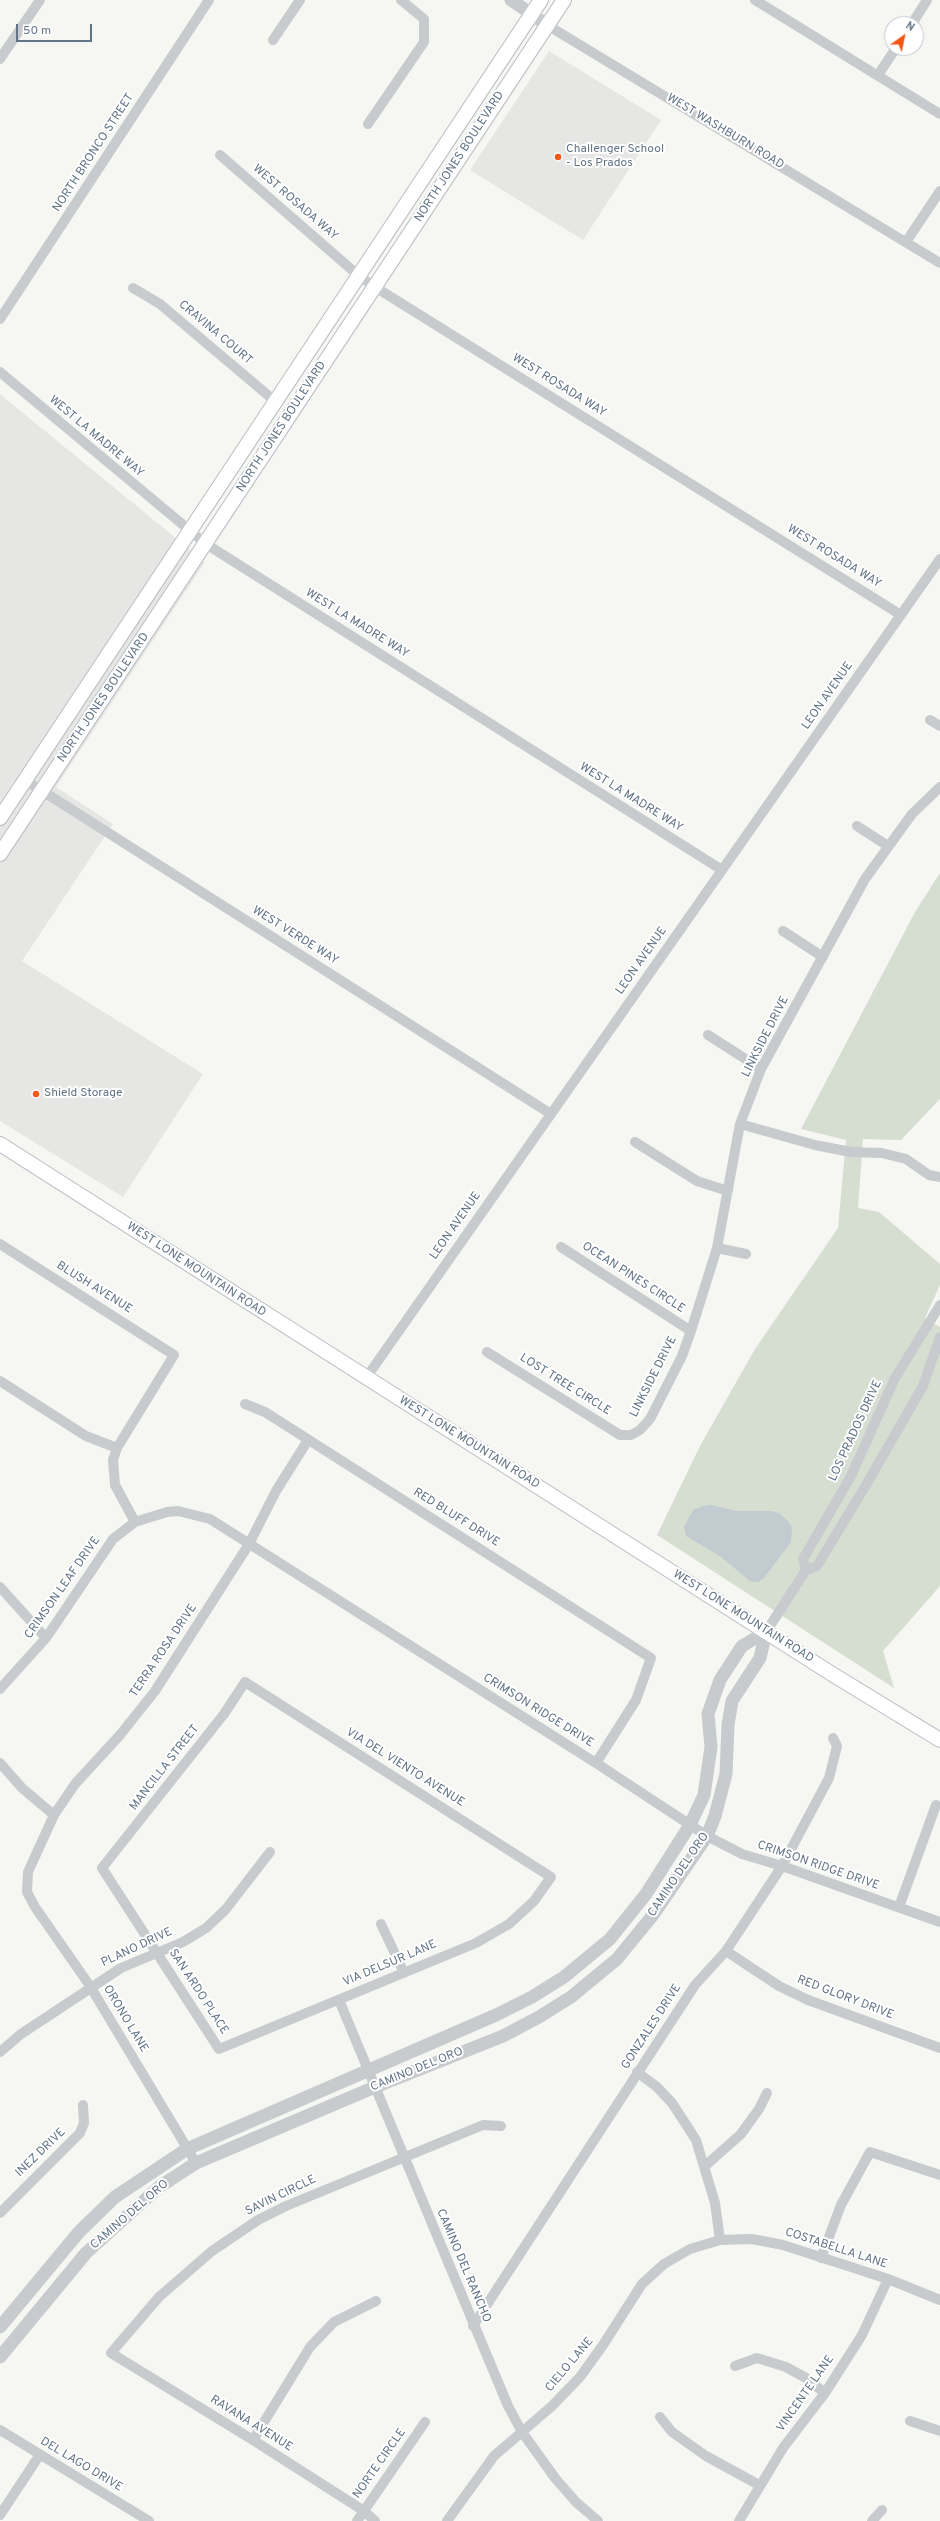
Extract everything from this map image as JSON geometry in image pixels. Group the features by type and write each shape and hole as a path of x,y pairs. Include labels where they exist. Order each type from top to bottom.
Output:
{"main road":[{"name":"NORTH JONES BOULEVARD","path":"0,818 190,533 541,0"},
{"name":"NORTH JONES BOULEVARD","path":"0,854 564,0"},
{"name":"WEST LONE MOUNTAIN ROAD","path":"0,1144 766,1632 940,1740"}],"street":[{"path":"0,59 40,0"},
{"name":"NORTH BRONCO STREET","path":"0,319 209,0"},
{"path":"273,40 300,0"},
{"path":"368,124 424,42 424,19 401,0"},
{"name":"WEST WASHBURN ROAD","path":"511,0 547,25 940,263"},
{"path":"755,0 940,114"},
{"path":"917,16 927,0"},
{"path":"878,75 891,56"},
{"name":"WEST ROSADA WAY","path":"220,155 359,276 375,287 901,615"},
{"path":"906,242 940,191"},
{"name":"CRAVINA COURT","path":"134,288 160,304 276,402"},
{"name":"WEST LA MADRE WAY","path":"0,372 190,533 722,870"},
{"name":"LEON AVENUE","path":"366,1378 940,559"},
{"path":"930,720 940,726"},
{"name":"WEST VERDE WAY","path":"25,780 551,1114"},
{"name":"LINKSIDE DRIVE","path":"631,1435 640,1430 650,1419 682,1356 691,1331 717,1248 740,1124 761,1069 865,879 912,814 940,787"},
{"path":"857,826 888,846"},
{"path":"783,931 823,956"},
{"path":"708,1035 761,1069"},
{"path":"740,1124 815,1146 850,1152 882,1152 906,1160 929,1175 940,1177"},
{"path":"635,1142 697,1181 728,1191"},
{"name":"BLUSH AVENUE","path":"0,1244 174,1355 117,1448"},
{"name":"OCEAN PINES CIRCLE","path":"561,1247 691,1331"},
{"path":"717,1248 746,1254"},
{"name":"LOS PRADOS DRIVE","path":"806,1570 803,1559 851,1476 894,1378 940,1305"},
{"name":"LOS PRADOS DRIVE","path":"766,1632 806,1570 817,1566 866,1485 923,1386 940,1337"},
{"name":"LOST TREE CIRCLE","path":"487,1352 620,1435 631,1435"},
{"path":"0,1381 86,1436 117,1448 113,1460 115,1485 135,1522"},
{"name":"RED BLUFF DRIVE","path":"245,1404 265,1412 651,1658 636,1700 596,1763"},
{"name":"TERRA ROSA DRIVE","path":"27,1892 28,1872 54,1815 75,1784 120,1735 155,1691 250,1544 276,1491 308,1440"},
{"name":"CRIMSON RIDGE DRIVE","path":"135,1522 167,1512 178,1511 210,1519 596,1763 707,1836 742,1854 782,1866 940,1922"},
{"name":"CRIMSON LEAF DRIVE","path":"0,1689 46,1638 113,1540 135,1522"},
{"path":"0,1587 46,1638"},
{"name":"CAMINO DEL ORO","path":"0,2327 79,2232 110,2202 188,2149 368,2069 496,2015 532,1997 564,1977 610,1939 646,1894 690,1825 704,1795 711,1747 708,1714 720,1680 742,1646 766,1632"},
{"name":"CAMINO DEL ORO","path":"0,2357 86,2253 159,2187 196,2163 375,2087 503,2036 540,2018 571,1997 617,1959 653,1915 707,1836 715,1816 726,1774 732,1701 760,1658 766,1632"},
{"name":"MANCILLA STREET","path":"102,1868 224,1714 245,1682"},
{"name":"VIA DEL VIENTO AVENUE","path":"245,1682 551,1877"},
{"name":"GONZALES DRIVE","path":"473,2326 695,1985 726,1951 782,1866 829,1778 837,1746 833,1738"},
{"path":"0,1762 22,1788 54,1815"},
{"path":"899,1907 936,1805"},
{"name":"PLANO DRIVE","path":"0,2052 21,2034 90,1986 121,1968 183,1942 206,1928 226,1909 270,1852"},
{"name":"SAN ARDO PLACE","path":"102,1868 219,2049"},
{"name":"VIA DELSUR LANE","path":"219,2049 476,1943 509,1924 534,1901 551,1877"},
{"name":"ORONO LANE","path":"27,1892 35,1907 90,1986 196,2163"},
{"path":"381,1924 404,1973"},
{"name":"RED GLORY DRIVE","path":"726,1951 779,1986 808,2000 940,2048"},
{"name":"CAMINO DEL RANCHO","path":"339,2000 473,2326 508,2406 522,2432 555,2478 576,2502 598,2521"},
{"path":"637,2072 657,2087 672,2103 696,2140 715,2203 720,2240"},
{"path":"705,2166 741,2134 759,2109 767,2093"},
{"name":"INEZ DRIVE","path":"0,2213 80,2133 84,2123 83,2104"},
{"name":"SAVIN CIRCLE","path":"111,2353 159,2297 212,2251 258,2220 286,2206 403,2156 483,2125 501,2126"},
{"path":"821,2258 841,2205 870,2152 940,2175"},
{"name":"COSTABELLA LANE","path":"720,2240 752,2239 783,2245 888,2279 940,2300"},
{"name":"CIELO LANE","path":"447,2521 494,2456 552,2406 580,2377 603,2345 642,2284 664,2264 690,2249 720,2240"},
{"name":"VINCENTE LANE","path":"738,2521 759,2485 825,2393 862,2335 888,2279"},
{"path":"253,2440 310,2347 334,2322 376,2301"},
{"name":"RAVANA AVENUE","path":"111,2353 253,2440 364,2511 375,2521"},
{"path":"734,2366 756,2358 786,2367 825,2393"},
{"path":"660,2416 672,2432 706,2456 759,2485"},
{"path":"910,2421 940,2432"},
{"name":"NORTE CIRCLE","path":"356,2521 425,2422"},
{"name":"DEL LAGO DRIVE","path":"0,2430 39,2456 149,2521"},
{"path":"0,2515 39,2456"},
{"path":"872,2521 882,2510"}],"shaded area":[{"name":"Challenger School - Los Prados","path":"549,51 661,120 583,240 470,170"},
{"path":"0,394 205,562 56,787 113,824 22,961 203,1074 123,1197 0,1121"},
{"path":"940,873 940,1099 901,1140 863,1139 858,1208 879,1212 940,1264 940,1285 925,1318 940,1327 940,1586 883,1651 894,1688 657,1535 700,1446 755,1349 838,1228 846,1140 801,1129 915,912"},
{"path":"711,1505 737,1511 772,1511 779,1513 789,1522 792,1528 791,1542 764,1578 758,1582 750,1581 720,1556 686,1536 684,1527 693,1510"}],"place":[{"name":"Challenger School - Los Prados","path":"558,157"},
{"name":"Shield Storage","path":"36,1094"}]}
